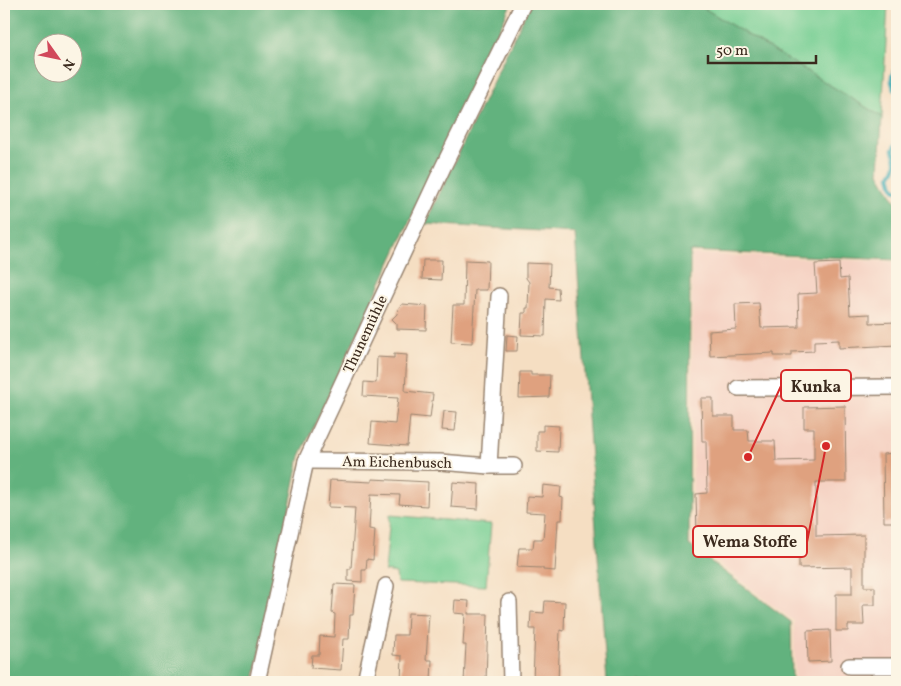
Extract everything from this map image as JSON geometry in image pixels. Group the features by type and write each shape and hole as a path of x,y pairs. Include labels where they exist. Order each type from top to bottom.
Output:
{"street":[{"name":"Thunemühle","path":"257,682 306,461 443,167 523,4"},
{"path":"489,466 499,296"},
{"path":"738,388 897,387"},
{"name":"Am Eichenbusch","path":"306,461 440,462 514,466"},
{"path":"365,682 386,586"},
{"path":"509,602 511,682"},
{"path":"849,666 897,666"}],"shaded area":[{"path":"692,254 897,262 897,682 795,682 794,621 693,544"}],"green space":[{"path":"4,4 511,4 300,456 254,682 4,682"},
{"path":"530,4 697,4 882,117 879,173 897,204 897,260 690,251 689,545 791,622 792,682 607,682 575,233 425,224"},
{"path":"697,4 888,4 882,117"},
{"path":"390,515 491,524 486,586 397,583 396,573 385,571"}],"building":[{"path":"423,260 442,260 441,280 422,279"},
{"path":"465,260 488,261 487,290 475,290 472,343 451,342 453,305 464,305"},
{"path":"526,263 550,264 549,287 558,288 559,300 546,299 545,336 521,335 522,313 526,313 526,308 528,308 529,282 526,278"},
{"path":"839,263 840,279 848,278 850,315 870,314 870,323 897,322 897,345 839,348 839,340 814,341 814,351 792,352 792,356 774,356 774,353 710,356 709,331 736,329 735,304 759,303 761,328 799,327 798,294 817,293 815,264"},
{"path":"402,304 427,306 426,330 397,329 397,324 392,319"},
{"path":"507,335 518,336 517,351 506,351"},
{"path":"394,354 407,355 405,391 433,394 430,418 410,416 407,446 370,443 372,422 395,424 398,398 363,396 364,382 376,383 377,357 394,358"},
{"path":"520,372 531,372 531,375 550,375 549,397 519,398"},
{"path":"701,398 713,398 713,416 734,416 734,430 748,430 749,441 775,441 776,461 814,460 814,428 804,428 804,407 845,406 846,482 816,482 816,536 864,535 864,587 875,587 875,605 863,605 864,625 848,625 848,631 836,631 836,594 852,594 852,567 799,568 799,528 750,531 750,537 697,538 696,494 707,493 706,441 702,441"},
{"path":"444,411 457,412 455,431 442,430"},
{"path":"543,425 559,426 558,452 537,451 537,431 543,431"},
{"path":"897,453 897,522 884,522 883,454"},
{"path":"372,479 428,482 427,506 399,504 400,495 371,494 369,529 375,530 373,560 367,559 366,570 362,570 362,582 348,581 348,569 351,569 355,508 328,507 330,480 372,482"},
{"path":"453,482 479,484 478,509 451,507"},
{"path":"543,485 561,487 560,497 563,498 562,520 558,520 555,571 543,570 543,568 517,567 519,548 533,548 534,539 543,539 545,513 526,512 527,496 542,497"},
{"path":"334,584 355,585 353,615 350,615 349,639 343,639 341,670 311,668 312,655 319,655 320,636 334,637 335,614 332,613"},
{"path":"455,600 469,601 468,614 488,614 486,682 464,682 466,645 463,645 465,614 454,613"},
{"path":"545,601 565,602 564,631 560,630 558,682 533,681 535,629 530,629 531,612 544,613"},
{"path":"408,613 429,614 426,660 432,660 431,682 401,682 402,656 393,655 394,635 407,635"},
{"path":"830,630 831,661 808,662 807,631"}],"waterway":[{"path":"897,67 892,75 892,83 895,89 897,88"},
{"path":"897,142 893,150 896,164 890,176 893,187 897,191"}],"place":[{"name":"Wema Stoffe","path":"826,446"},
{"name":"Kunka","path":"748,457"}]}
